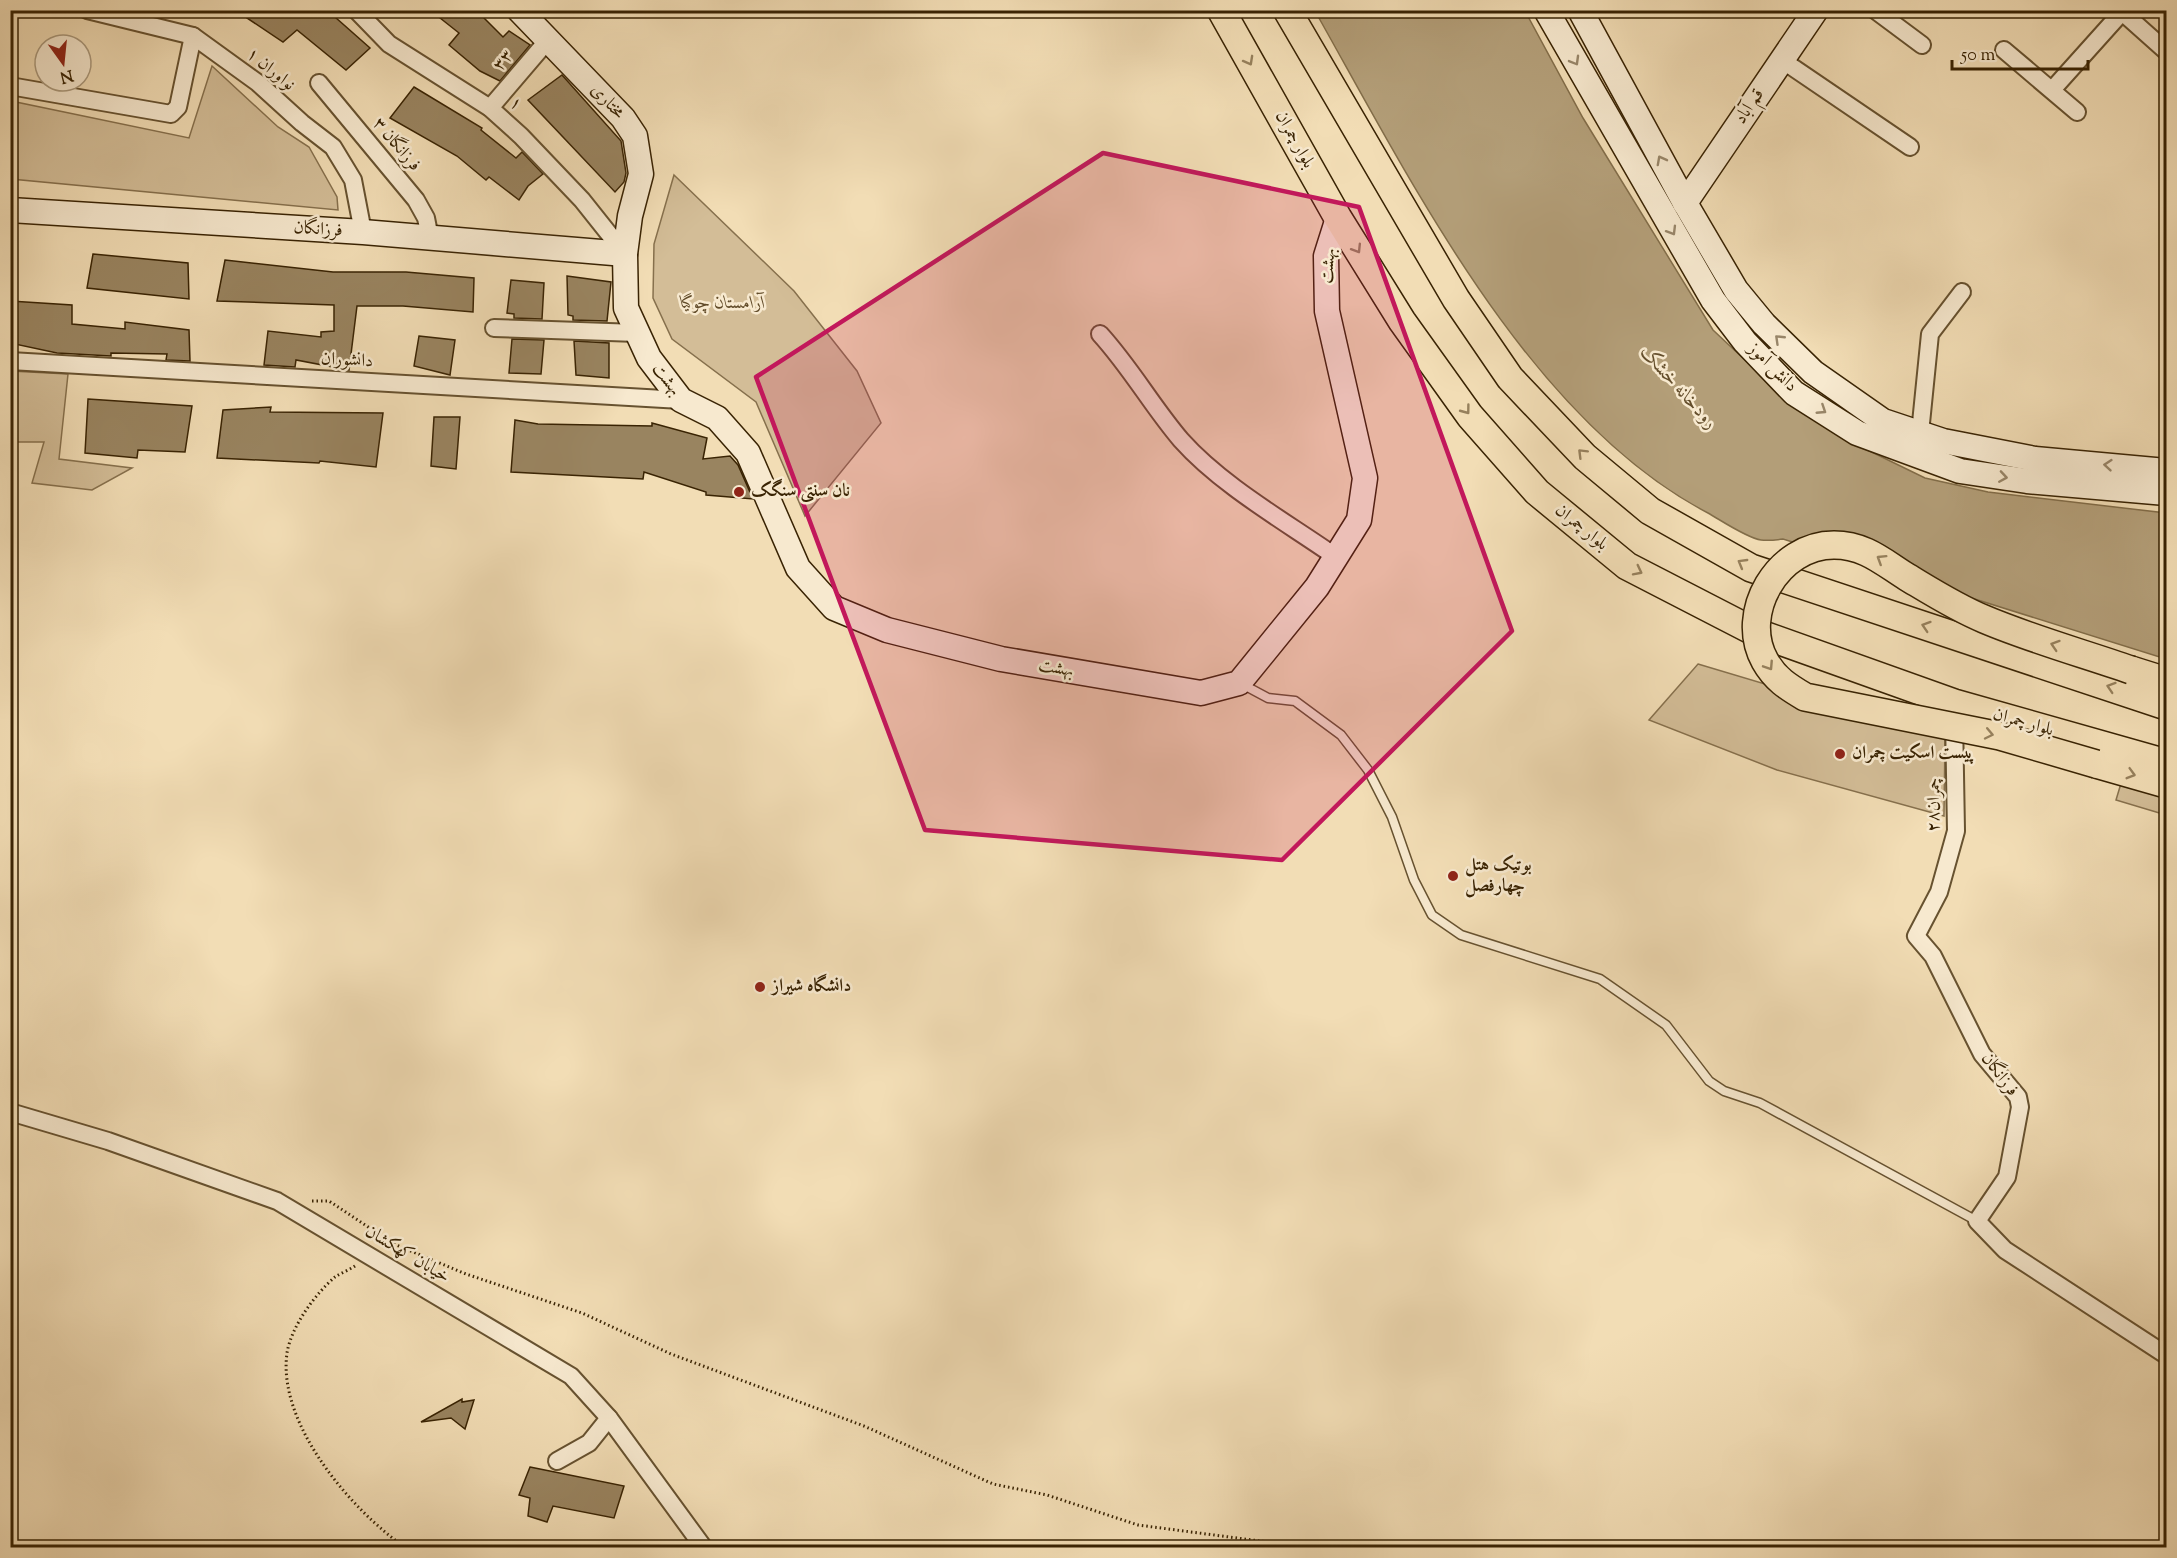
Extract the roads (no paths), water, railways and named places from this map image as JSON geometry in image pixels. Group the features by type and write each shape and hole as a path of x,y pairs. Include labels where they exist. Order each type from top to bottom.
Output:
{"main road":[{"name":"بلوار چمران","path":"1221,10 1338,218 1402,321 1470,416 1537,492 1627,566 1755,632 1954,702 2166,763"},
{"path":"1287,10 1456,299 1510,378 1585,457 1650,511 1751,568 2166,706"},
{"path":"2166,681 1981,618 1863,549 1833,545 1808,551 1787,563 1768,584 1758,609 1757,637 1764,660 1781,683 1805,697 2000,736 2166,784"}],"street":[{"name":"نواوران ۱","path":"87,10 119,14 193,36 258,83 302,123 333,147 353,180 363,232"},
{"name":"۱","path":"356,10 389,44 490,108 521,136 582,200 625,254"},
{"name":"مختاری","path":"519,10 623,117 635,136 641,174 630,216"},
{"name":"دانش آموز","path":"1546,10 1713,300 1745,342 1794,393 1857,433 1960,471 2027,481 2166,493"},
{"name":"دانش آموز","path":"1580,10 1685,203 1736,290 1764,324 1813,372 1883,421 1943,441 2035,459 2166,471"},
{"name":"قم آباد","path":"1685,203 1816,10"},
{"path":"1875,10 1922,45"},
{"path":"2052,90 2121,11 2166,51"},
{"path":"10,86 171,114 178,106 193,36"},
{"name":"۳۳","path":"490,108 548,39"},
{"path":"2004,50 2077,112"},
{"path":"1782,60 1910,147"},
{"name":"فرزانگان ۳","path":"319,83 416,200 426,218 430,238"},
{"name":"فرزانگان","path":"10,210 363,232 625,254"},
{"name":"بهشت","path":"630,216 625,254 626,308 649,358 681,400 717,418 748,453 798,568 834,608 887,630 1001,659 1201,693 1239,683 1317,587 1359,520 1365,478 1327,311 1326,256 1338,218"},
{"path":"1920,433 1930,334 1962,292"},
{"path":"494,327 638,333"},
{"path":"1101,334 1127,363 1183,442 1234,485 1336,556"},
{"name":"دانشوران","path":"10,361 681,400"},
{"name":"چمران۲۸","path":"1916,936 1939,892 1956,831 1954,702"},
{"name":"فرزانگان","path":"1916,936 1934,956 1982,1054 2018,1097 2020,1107 2007,1177 1977,1221"},
{"name":"خیابان کهکشان","path":"10,1112 108,1141 277,1201 571,1376 609,1418 704,1548"},
{"path":"1977,1221 2005,1250 2166,1355"},
{"path":"557,1461 589,1443 609,1418"}],"lane":[{"path":"1239,683 1268,698 1295,701 1341,735 1368,770 1392,817 1414,880 1432,915 1461,935 1600,979 1666,1025 1692,1062 1709,1081 1724,1091 1760,1103 1977,1221"}],"water":[{"name":"رودخانه خشک","path":"1315,11 1525,11 1583,118 1713,330 1762,376 1847,440 1925,478 1988,492 2166,513 2166,659 1783,539 1755,539 1727,525 1644,472 1585,419 1530,358 1480,291 1434,220"}],"place":[{"name":"نان سنتی سنگک","path":"739,492"},
{"name":"پیست اسکیت چمران","path":"1840,754"},
{"name":"بوتیک هتل چهارفصل","path":"1453,876"},
{"name":"دانشگاه شیراز","path":"760,987"}],"park label":[{"name":"آرامستان چوگیا","path":"723,304"}]}
